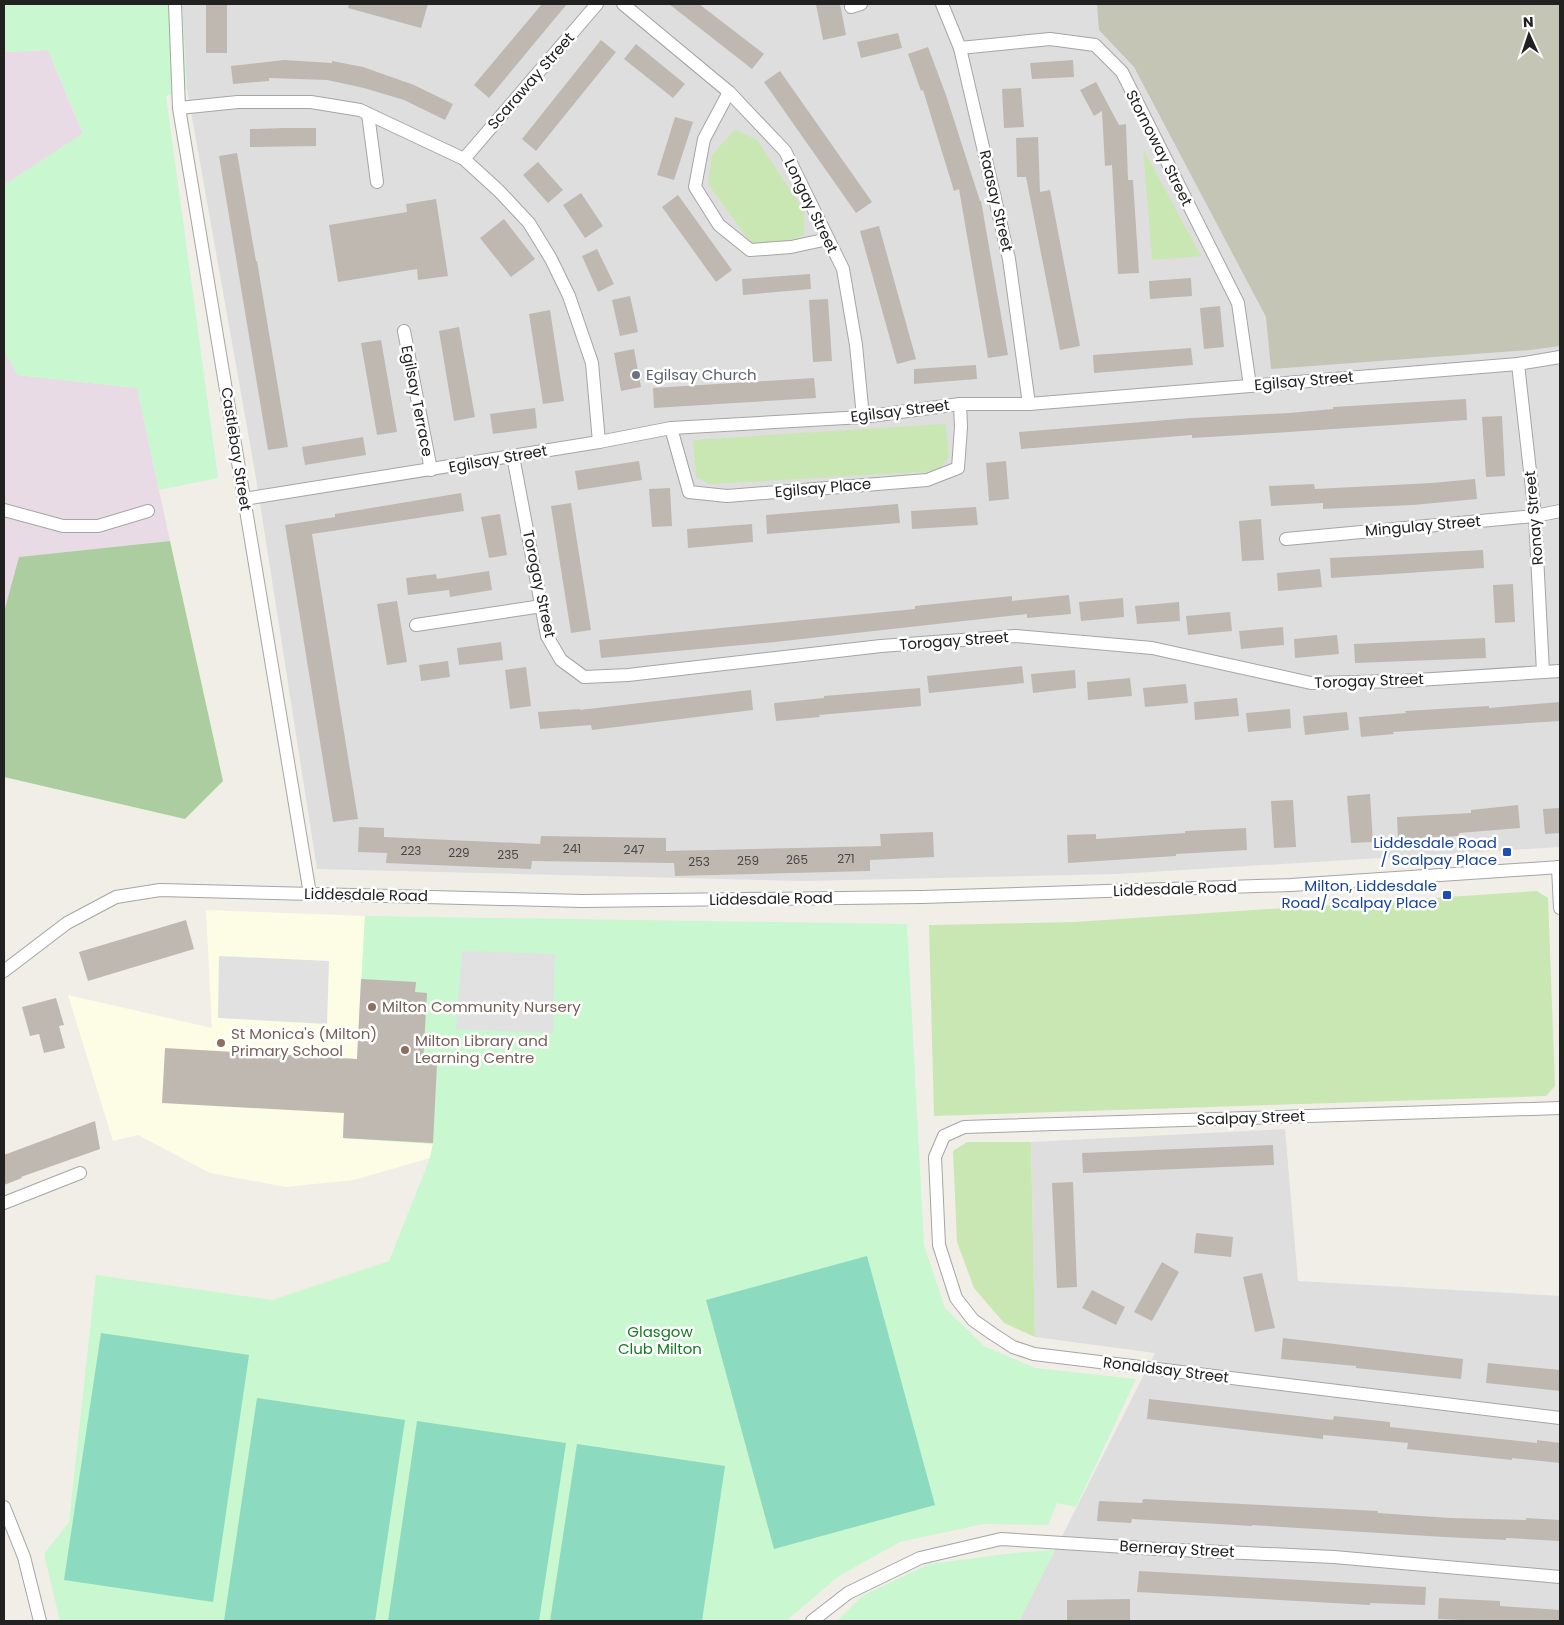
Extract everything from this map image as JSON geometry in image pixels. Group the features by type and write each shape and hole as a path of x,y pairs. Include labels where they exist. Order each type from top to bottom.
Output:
{"street":[{"name":"Castlebay Street","path":"174,4 179,108 310,894"},
{"name":"Scaraway Street","path":"464,159 597,4"},
{"name":"Longay Street","path":"623,4 729,92 785,151 843,269 856,345 863,417"},
{"name":"Raasay Street","path":"942,4 960,48 1009,260 1029,404"},
{"name":"Stornoway Street","path":"960,48 1050,39 1095,45 1122,72 1238,303 1250,386"},
{"path":"729,92 704,139 695,187 720,225 750,250 791,248 828,239"},
{"path":"179,108 238,102 311,102 360,110 464,159 499,191 528,223 551,259 569,296 592,363 599,442"},
{"path":"368,114 377,182"},
{"name":"Egilsay Terrace","path":"404,331 431,470"},
{"name":"Egilsay Street","path":"244,499 431,470 671,428 863,417 960,404 1029,404 1518,364 1560,357"},
{"name":"Ronay Street","path":"1518,364 1535,516 1543,672"},
{"name":"Egilsay Place","path":"671,428 689,492 727,496 927,480 958,468 961,427 960,404"},
{"name":"Torogay Street","path":"512,456 547,636 561,660 584,678 628,675 881,646 1015,636 1152,648 1311,684 1401,681 1560,671"},
{"path":"4,510 63,526 98,526 148,511"},
{"name":"Mingulay Street","path":"1286,538 1535,516 1560,511"},
{"path":"416,625 542,606"},
{"path":"1559,867 1560,908"},
{"name":"Liddesdale Road","path":"4,972 67,923 116,897 160,890 582,901 922,898 1291,885 1559,867"},
{"name":"Scalpay Street","path":"944,1136 964,1128 1560,1108"},
{"name":"Ronaldsay Street","path":"944,1136 935,1157 939,1245 944,1262 956,1298 973,1320 1013,1347 1034,1354 1560,1418"},
{"path":"4,1203 80,1173"},
{"path":"4,1509 24,1556 40,1621"},
{"name":"Berneray Street","path":"812,1621 848,1593 920,1558 1001,1539 1157,1549 1334,1557 1560,1577"}],"shaded area":[{"path":"182,4 1560,4 1560,847 1118,874 804,881 317,869 256,478 187,89"},
{"path":"1097,4 1560,4 1560,346 1530,350 1271,369 1266,317 1134,67 1099,30"},
{"path":"48,50 83,134 4,185 4,52"},
{"path":"4,350 18,375 137,388 170,541 20,557 4,612"},
{"name":"St Monica's (Milton) Primary School","path":"206,910 365,916 357,1059 343,1138 433,1143 430,1158 354,1180 286,1187 210,1173 138,1135 113,1141 68,995 212,1028"},
{"path":"462,951 555,954 553,1033 456,1029"},
{"path":"219,956 329,961 327,1024 218,1018"},
{"path":"1285,1129 1298,1281 1560,1296 1560,1621 1019,1621 1155,1353 1035,1337 1031,1142"}],"green space":[{"path":"182,4 187,89 166,96 218,478 159,490 137,388 17,375 4,350 4,185 83,133 48,50 4,52 4,5"},
{"path":"735,129 757,140 804,211 804,235 785,242 751,243 708,184 712,155"},
{"path":"1143,149 1201,256 1152,260"},
{"path":"945,424 949,457 938,471 709,484 696,477 693,440"},
{"path":"170,541 223,781 185,819 4,777 4,612 19,557"},
{"path":"1537,891 1548,898 1555,1086 1546,1096 934,1116 929,925 1075,922"},
{"name":"Glasgow Club Milton","path":"365,916 907,924 924,1245 945,1308 984,1346 1035,1368 1136,1379 1076,1507 1057,1503 1048,1525 983,1524 900,1542 839,1576 786,1621 60,1621 44,1554 69,1522 96,1275 272,1300 389,1261 430,1158 433,1144 343,1138 344,1113 357,1059"},
{"path":"967,1142 1031,1142 1035,1337 1004,1323 974,1288 957,1242 953,1151"},
{"path":"867,1256 935,1505 774,1549 706,1300"},
{"path":"101,1333 249,1355 213,1602 64,1580"},
{"path":"257,1398 405,1420 375,1621 224,1621"},
{"path":"417,1421 566,1443 539,1621 388,1621"},
{"path":"577,1444 725,1466 702,1621 550,1621"},
{"path":"1055,1550 1019,1621 837,1621 862,1596 929,1564 1014,1553"}],"building":[{"path":"206,4 227,4 227,53 206,53"},
{"path":"349,4 428,4 421,28 348,8"},
{"path":"542,4 567,4 489,98 474,85"},
{"path":"669,4 699,4 764,54 752,69"},
{"path":"816,4 840,4 846,35 823,40"},
{"path":"898,33 902,48 861,58 857,42"},
{"path":"601,40 616,52 536,151 522,139"},
{"path":"636,44 685,84 673,98 624,59"},
{"path":"928,47 981,201 1008,355 988,358 959,189 954,191 923,90 921,91 908,54"},
{"path":"284,60 332,63 332,61 363,67 414,85 453,104 445,120 404,100 364,88 327,80 269,78 269,81 233,84 231,66"},
{"path":"1073,60 1074,77 1032,79 1030,63"},
{"path":"780,71 872,202 856,213 764,82"},
{"path":"1096,82 1119,125 1126,124 1128,180 1133,180 1139,273 1118,274 1112,165 1105,166 1102,111 1094,116 1080,90"},
{"path":"1021,88 1024,127 1004,128 1002,89"},
{"path":"675,117 693,122 674,180 657,175"},
{"path":"316,128 316,146 250,147 250,129"},
{"path":"1038,137 1040,192 1050,190 1080,346 1060,350 1026,177 1017,177 1016,138"},
{"path":"237,153 288,447 268,450 219,156"},
{"path":"538,162 563,190 548,203 523,175"},
{"path":"581,193 603,226 585,238 563,205"},
{"path":"678,195 732,270 716,282 662,207"},
{"path":"436,199 448,276 418,280 417,269 338,282 329,225 407,212 406,204"},
{"path":"504,219 535,259 511,277 480,238"},
{"path":"879,226 916,359 897,364 860,231"},
{"path":"597,249 614,284 598,292 582,256"},
{"path":"810,274 811,289 743,295 742,279"},
{"path":"1191,278 1192,296 1150,299 1149,281"},
{"path":"630,296 638,332 620,336 612,300"},
{"path":"828,299 832,361 813,362 809,300"},
{"path":"1220,306 1224,347 1204,349 1200,308"},
{"path":"550,310 564,401 543,404 529,314"},
{"path":"459,327 475,417 454,421 439,331"},
{"path":"381,340 397,432 377,435 361,343"},
{"path":"1191,348 1193,365 1094,373 1093,355"},
{"path":"634,349 641,387 621,391 614,353"},
{"path":"976,365 977,379 914,384 914,369"},
{"path":"814,378 816,398 654,408 653,388"},
{"path":"1466,399 1467,420 1192,438 1192,435 1021,449 1019,432 1191,418 1289,413 1333,409 1333,407"},
{"path":"535,408 537,428 493,434 490,414"},
{"path":"1502,416 1505,476 1486,477 1482,417"},
{"path":"363,437 366,455 305,465 302,447"},
{"path":"639,461 642,480 578,490 575,471"},
{"path":"1006,461 1009,499 989,501 986,463"},
{"path":"1475,479 1477,499 1413,505 1323,509 1323,503 1271,506 1269,486 1314,484 1315,489"},
{"path":"670,488 672,526 652,527 649,489"},
{"path":"461,493 464,511 312,534 358,819 333,822 285,525 335,517 335,514"},
{"path":"571,503 591,630 571,633 551,506"},
{"path":"898,504 900,523 767,534 766,515"},
{"path":"976,507 978,525 912,529 911,511"},
{"path":"500,514 507,555 489,558 481,517"},
{"path":"1261,519 1264,560 1242,561 1239,521"},
{"path":"752,524 753,542 688,548 687,529"},
{"path":"1483,550 1484,568 1331,578 1330,558"},
{"path":"1320,569 1322,587 1278,591 1277,573"},
{"path":"489,571 492,590 450,597 449,590 408,595 406,578 436,574 437,579"},
{"path":"1513,584 1515,622 1495,623 1493,585"},
{"path":"1069,595 1071,614 1027,618 1027,614 775,642 601,658 599,640 915,609 915,606 1012,596 1012,601"},
{"path":"1123,598 1124,617 1081,621 1079,602"},
{"path":"397,601 407,662 387,665 377,604"},
{"path":"1179,602 1180,621 1137,624 1135,606"},
{"path":"1230,612 1232,631 1188,635 1186,616"},
{"path":"1283,627 1284,645 1241,649 1239,631"},
{"path":"1337,635 1339,654 1295,658 1294,639"},
{"path":"1485,638 1486,658 1355,663 1354,644"},
{"path":"501,642 503,660 459,665 457,648"},
{"path":"448,661 450,677 421,681 419,665"},
{"path":"1022,666 1024,683 929,693 927,676"},
{"path":"526,667 531,706 510,709 505,670"},
{"path":"1075,670 1076,688 1033,693 1031,674"},
{"path":"1130,678 1132,696 1088,700 1087,682"},
{"path":"1186,684 1188,703 1145,707 1143,688"},
{"path":"920,688 921,706 819,715 820,717 776,721 774,703 824,698 824,696"},
{"path":"751,690 753,710 592,730 591,725 540,729 538,712 580,710"},
{"path":"1237,698 1239,716 1195,720 1194,702"},
{"path":"1560,702 1560,721 1393,732 1394,734 1361,737 1359,717 1406,713 1405,711 1489,706 1489,708"},
{"path":"1290,709 1291,728 1248,732 1246,713"},
{"path":"1347,712 1349,730 1305,735 1303,716"},
{"path":"1370,794 1373,842 1351,843 1347,796"},
{"path":"1293,800 1296,847 1274,848 1271,801"},
{"path":"1518,805 1520,828 1459,833 1459,836 1398,839 1397,817 1471,813 1471,810"},
{"path":"1560,808 1560,833 1545,834 1543,809"},
{"path":"359,827 384,828 384,837 540,844 541,836 666,838 666,851 881,846 880,834 933,832 934,857 870,860 870,871 675,876 674,863 532,861 531,869 386,863 387,853 358,852"},
{"path":"1246,828 1247,850 1068,863 1067,835 1096,834 1096,839"},
{"path":"186,920 194,949 88,981 79,952"},
{"path":"361,979 416,982 415,992 427,993 423,1063 437,1064 433,1143 343,1138 344,1113 162,1103 165,1048 357,1059"},
{"path":"56,998 64,1025 59,1026 65,1048 44,1053 39,1034 30,1036 22,1007"},
{"path":"95,1121 100,1149 21,1177 4,1185 4,1155"},
{"path":"1273,1145 1274,1165 1083,1173 1082,1153"},
{"path":"1073,1182 1077,1287 1057,1288 1052,1183"},
{"path":"1196,1233 1233,1237 1231,1257 1194,1253"},
{"path":"1162,1262 1179,1272 1152,1321 1134,1312"},
{"path":"1262,1273 1275,1328 1255,1332 1243,1277"},
{"path":"1092,1290 1125,1307 1116,1325 1082,1308"},
{"path":"1283,1338 1463,1359 1461,1379 1281,1359"},
{"path":"1488,1363 1560,1370 1560,1391 1486,1383"},
{"path":"1149,1399 1333,1420 1334,1416 1390,1422 1390,1427 1537,1443 1537,1440 1560,1443 1560,1463 1407,1449 1408,1443 1323,1435 1323,1439 1147,1419"},
{"path":"1143,1499 1378,1511 1378,1513 1450,1518 1560,1520 1560,1541 1444,1537 1132,1519 1131,1523 1097,1521 1099,1501 1142,1503"},
{"path":"1139,1571 1426,1587 1425,1605 1370,1603 1370,1605 1137,1592"},
{"path":"1439,1598 1500,1601 1500,1606 1560,1610 1560,1621 1438,1619"},
{"path":"1130,1599 1130,1620 1067,1621 1067,1600"}],"place":[{"name":"Egilsay Church","path":"636,375"},
{"name":"Liddesdale Road / Scalpay Place","path":"1507,852"},
{"name":"Milton, Liddesdale Road/ Scalpay Place","path":"1447,895"},
{"name":"Milton Community Nursery","path":"372,1007"},
{"name":"St Monica's (Milton) Primary School","path":"221,1043"},
{"name":"Milton Library and Learning Centre","path":"405,1050"}]}
